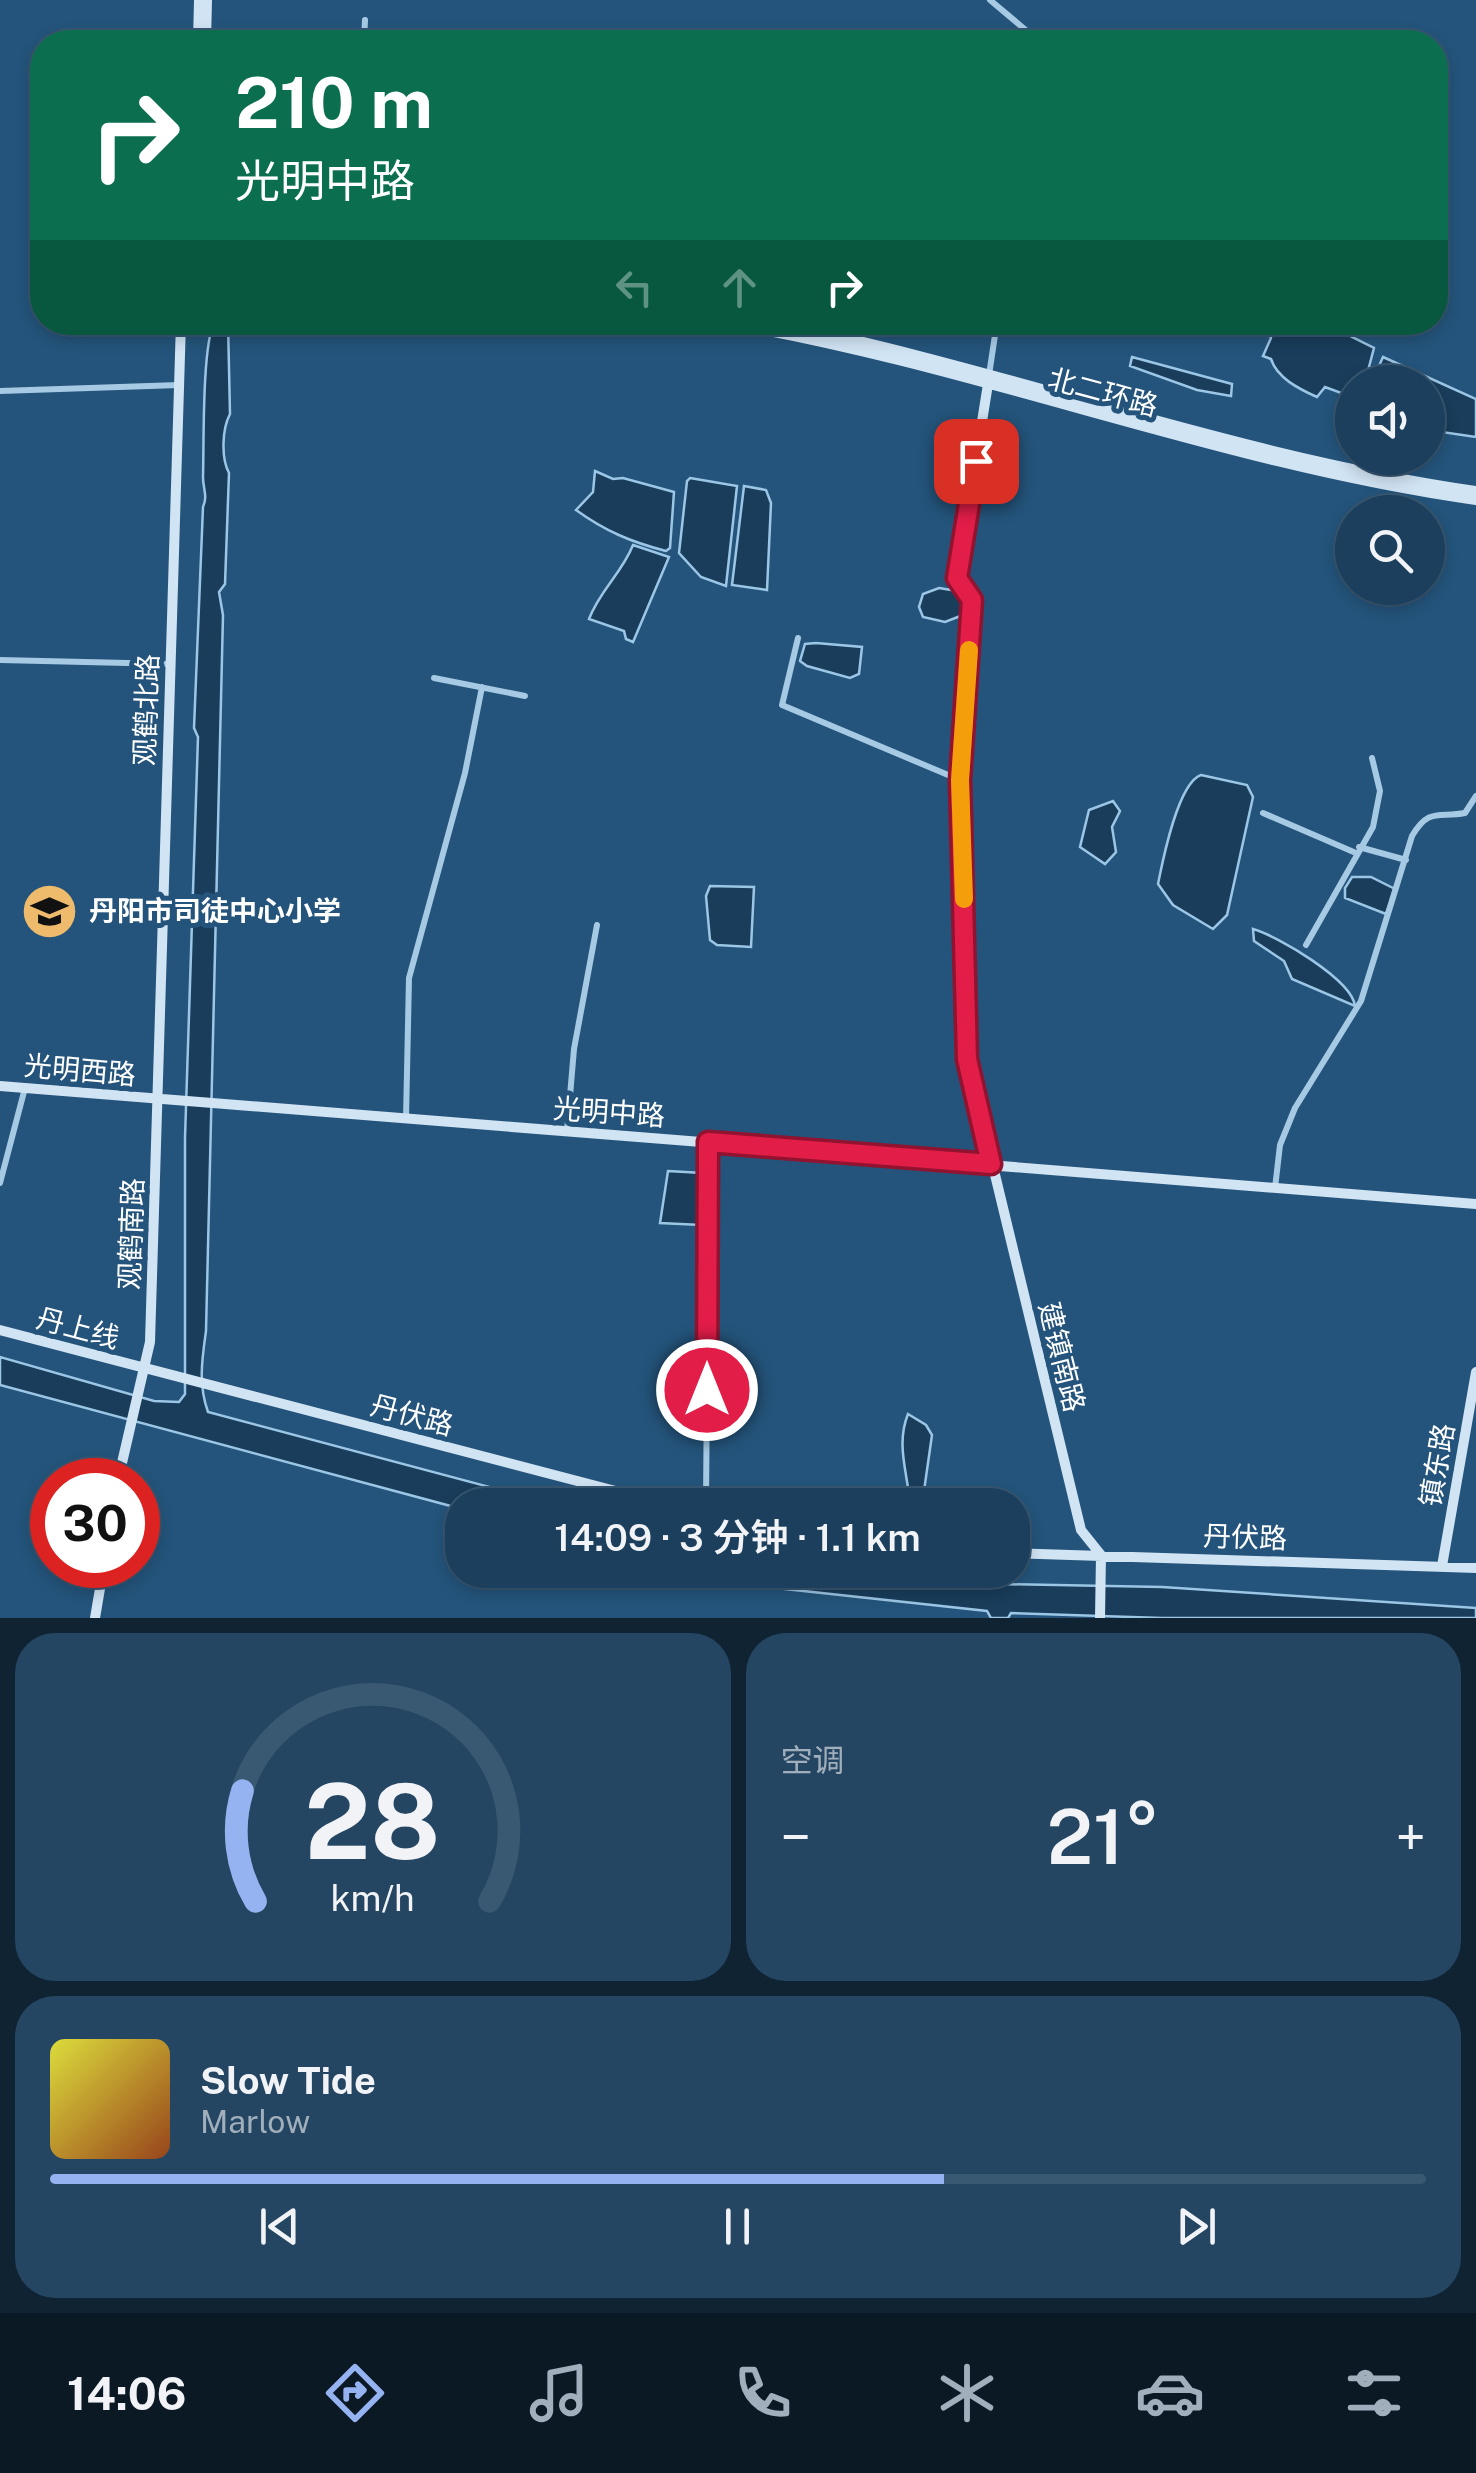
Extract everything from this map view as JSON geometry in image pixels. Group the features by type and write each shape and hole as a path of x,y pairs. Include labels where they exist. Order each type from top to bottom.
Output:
{"street":[{"path":"198,30 199,0"},
{"path":"206,30 207,0"},
{"path":"990,0 1026,30"},
{"path":"365,20 365,30"},
{"name":"观鹤北路","path":"157,1099 181,335"},
{"name":"北二环路","path":"787,335 988,380 1278,453 1476,491"},
{"name":"北二环路","path":"821,335 1276,462 1354,480 1476,500"},
{"path":"988,380 995,335"},
{"name":"建镇南路","path":"988,380 957,578 972,600 960,780 967,1059 1082,1530 1100,1555"},
{"path":"0,391 179,386"},
{"path":"798,638 782,705 960,780"},
{"path":"0,660 170,664"},
{"path":"434,678 525,696"},
{"path":"406,1119 409,978 465,773 482,687"},
{"path":"1306,945 1373,827 1380,792 1372,758"},
{"path":"1275,1188 1280,1145 1288,1126 1361,1000 1418,825 1435,813 1465,813 1476,796"},
{"path":"1264,813 1358,850 1406,860"},
{"path":"567,1131 574,1050 597,925"},
{"name":"光明西路","path":"0,1086 157,1099"},
{"path":"0,1182 26,1088"},
{"name":"光明中路","path":"157,1099 1476,1204"},
{"name":"观鹤南路","path":"122,1458 150,1342 157,1099"},
{"path":"706,1488 708,1142"},
{"name":"丹上线","path":"0,1330 144,1368"},
{"name":"丹伏路","path":"144,1368 603,1488"},
{"name":"镇东路","path":"1442,1566 1476,1372"},
{"name":"丹伏路","path":"1030,1553 1476,1568"},
{"path":"1100,1555 1100,1618"},
{"path":"95,1618 100,1588"}],"water":[{"path":"210,335 228,335 230,414 224,444 229,473 225,584 219,592 223,615 202,1372 205,1402 208,1412 493,1488 445,1488 445,1504 0,1385 0,1357 154,1401 179,1402 185,1394 185,1138"},
{"path":"1270,335 1348,335 1374,348 1370,365 1335,365 1335,391 1325,387 1317,397 1283,377 1271,359 1263,356"},
{"path":"1132,357 1232,384 1231,396 1197,390 1130,366"},
{"path":"1383,357 1401,365 1379,365"},
{"path":"1445,385 1476,399 1476,437 1445,432"},
{"path":"595,471 613,479 623,478 674,492 670,548 666,551 630,540 576,510 593,492"},
{"path":"690,478 737,486 726,586 701,577 679,553"},
{"path":"744,486 766,490 771,503 767,590 732,585"},
{"path":"633,545 669,557 633,642 626,639 624,631 589,619"},
{"path":"939,588 957,591 964,602 963,615 945,622 923,617 919,607 923,594"},
{"path":"805,644 862,647 859,674 850,678 800,661"},
{"path":"1201,775 1247,785 1253,797 1227,915 1213,929 1173,905 1158,884 1179,806 1185,792"},
{"path":"1113,801 1120,811 1112,827 1116,852 1105,864 1080,847 1089,810"},
{"path":"1352,877 1371,877 1395,889 1386,914 1345,898 1345,888"},
{"path":"710,886 754,887 751,947 717,945 710,940 706,896"},
{"path":"1253,929 1279,940 1328,972 1351,996 1355,1006 1292,979 1284,961 1254,941"},
{"path":"668,1171 702,1173 701,1225 660,1223"},
{"path":"908,1414 926,1425 932,1435 924,1488 908,1488 903,1447"},
{"path":"1162,1587 1476,1608 1476,1618 1162,1618 1011,1613 1008,1618 991,1618 987,1611 781,1588"}],"slow traffic":[{"path":"964,899 960,780 969,650"}],"place":[{"name":"丹阳市司徒中心小学","path":"50,911"}],"route":[{"path":"707,1390 708,1142 991,1164 967,1059 960,780 972,600 957,578 976,461"}]}
